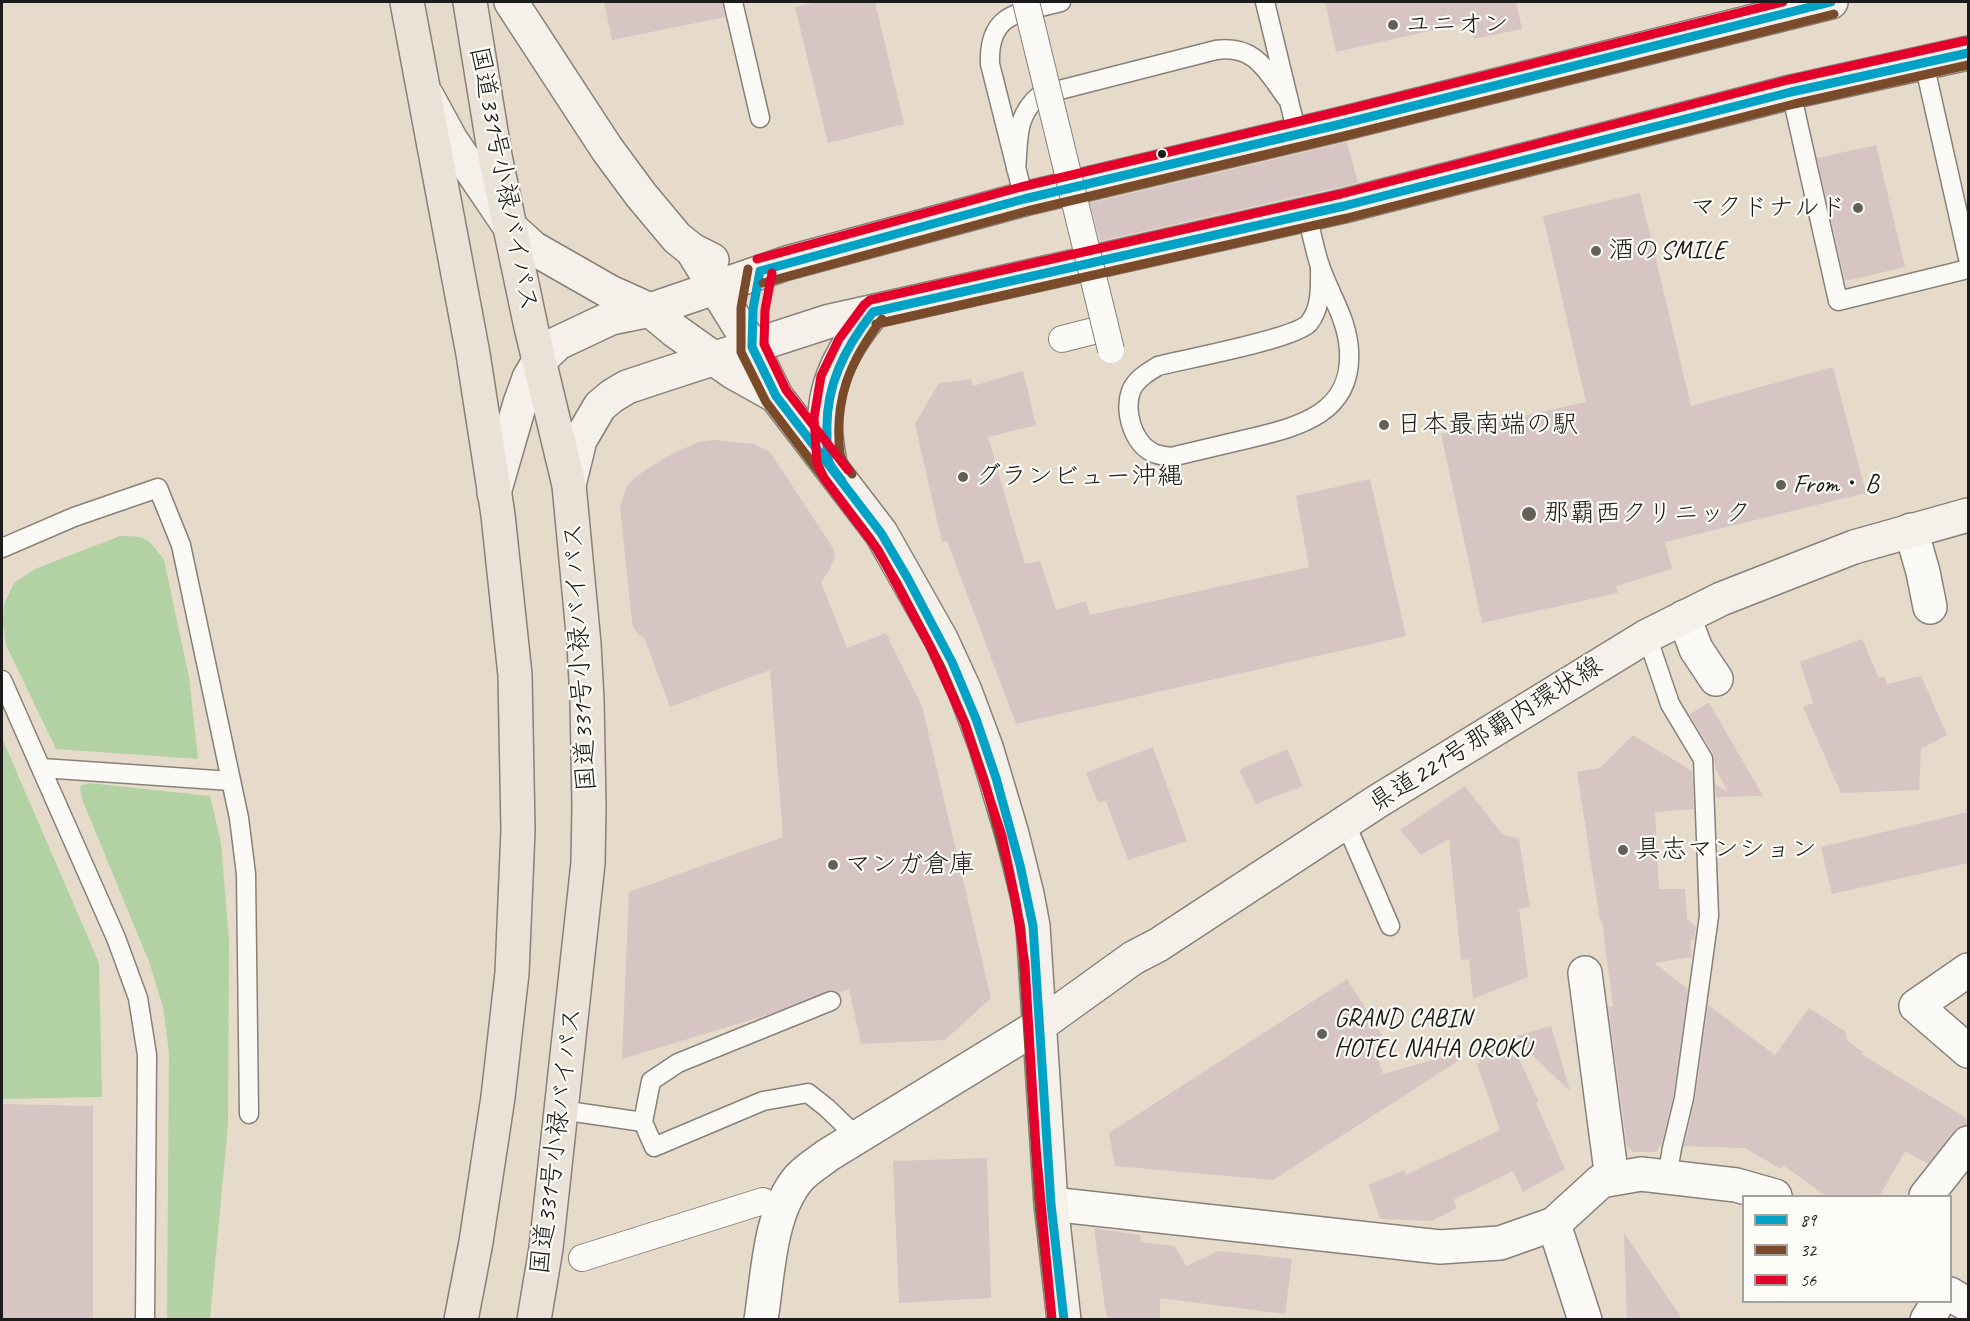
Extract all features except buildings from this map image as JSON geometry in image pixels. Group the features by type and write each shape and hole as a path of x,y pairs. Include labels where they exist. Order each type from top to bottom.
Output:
{"highway":[{"path":"407,2 473,354 494,493 515,675 518,830 512,973 498,1096 476,1242 461,1320"},
{"name":"国道331号小禄バイパス","path":"470,2 495,156 539,361 569,485 585,644 590,806 588,863 546,1248 534,1320"}],"main road":[{"path":"511,2 607,149 677,238 692,250 719,262 741,269 760,271"},
{"path":"494,493 520,403 529,378 539,361 558,343 581,330 611,318 650,310 1020,184 1297,134 1831,2"},
{"path":"425,93 452,140 510,227 544,256 610,292 650,310 747,330 830,321 1307,214 1791,92 1968,53"},
{"path":"692,250 747,330 777,396 881,533 952,662 976,719 1012,834 1028,894 1033,926 1051,1204 1064,1320"},
{"path":"569,485 580,440 600,406 627,387 713,358 747,330 760,271"},
{"path":"650,310 733,372 777,396"},
{"path":"830,464 825,420 834,374 854,335 873,312"},
{"name":"県道221号那覇内環状線","path":"1040,1025 1133,958 1158,945 1345,822 1647,636 1721,599 1854,547 1968,515"}],"street":[{"path":"1026,2 1070,175 1108,339 1062,339"},
{"path":"1911,530 1930,607"},
{"path":"1684,617 1696,649 1716,679"},
{"path":"1968,970 1916,1006 1968,1052"},
{"path":"1585,973 1612,1179"},
{"path":"761,1320 778,1217 786,1198 800,1177 828,1155 1040,1025"},
{"path":"1928,1195 1968,1143"},
{"path":"1051,1204 1440,1247 1500,1243 1554,1224 1601,1181 1641,1174 1737,1185 1769,1195"},
{"path":"582,1258 763,1201"},
{"path":"1554,1224 1585,1320"},
{"path":"1952,1295 1968,1305"},
{"path":"1927,1320 1937,1303"}],"lane":[{"path":"733,2 760,118"},
{"path":"1020,184 990,64 989,47 993,32 1002,22 1016,13 1061,2"},
{"path":"1265,2 1297,134"},
{"path":"1020,184 1021,118 1028,105 1040,95 1230,48 1242,50 1255,58 1288,100"},
{"path":"1924,63 1968,258"},
{"path":"1791,92 1838,301 1968,269"},
{"path":"1307,214 1320,265 1339,306 1349,350 1346,378 1335,399 1316,417 1293,428 1171,458 1152,453 1138,440 1128,409 1132,390 1142,376 1158,366 1276,338 1307,326 1315,314 1320,292 1320,265"},
{"path":"2,548 74,517 158,488 181,545 239,818 246,874 249,1114"},
{"path":"1647,636 1670,704 1703,759 1709,916 1684,1098 1672,1148 1668,1177"},
{"path":"2,680 123,956 138,998 147,1055 145,1320"},
{"path":"42,768 231,781"},
{"path":"1345,822 1390,926"},
{"path":"831,1001 678,1063 651,1081 644,1122 654,1146 763,1101 808,1094 827,1108 857,1137"},
{"path":"561,1110 644,1122"}],"green space":[{"path":"120,536 146,540 164,560 189,677 198,759 56,749 6,645 3,622 4,604 14,583 35,569"},
{"path":"2,738 99,963 102,1097 2,1099"},
{"path":"89,783 210,796 221,843 229,941 228,1124 210,1319 167,1319 169,1053 163,1007 149,962 82,799 80,786"}],"transit line":[{"name":"56","path":"757,259 1021,187 1338,112 1783,2"},
{"name":"89","path":"760,271 1024,199 1341,124 1831,2"},
{"name":"32","path":"763,283 1027,211 1344,136 1834,14"},
{"name":"56","path":"1052,1320 1036,1148 1025,965 1016,903 1002,836 965,724 931,648 878,550 824,478 817,463 814,418 821,376 839,339 870,300 1341,194 1788,80 1965,41"},
{"name":"89","path":"873,312 1344,206 1791,92 1968,53"},
{"name":"32","path":"876,324 1347,218 1794,104 1968,65"},
{"name":"32","path":"748,269 741,308 741,352 766,402 871,540 897,583 941,667 965,723 985,782 1021,928 1039,1205 1052,1320"},
{"name":"89","path":"760,271 753,309 752,347 776,396 881,533 907,577 952,662 976,719 996,778 1020,865 1033,926 1051,1204 1064,1320"},
{"name":"56","path":"772,273 765,310 764,344 786,390 848,470"},
{"name":"89","path":"842,481 830,465 827,455 829,400 845,354 873,312"},
{"name":"32","path":"852,474 840,454 839,416 842,399 853,366 870,335 882,319"}],"place":[{"name":"ユニオン","path":"1393,25"},
{"name":"マクドナルド","path":"1858,208"},
{"name":"酒のSMILE","path":"1596,251"},
{"name":"日本最南端の駅","path":"1384,425"},
{"name":"グランビュー沖縄","path":"963,477"},
{"name":"From・B","path":"1781,485"},
{"name":"那覇西クリニック","path":"1529,514"},
{"name":"具志マンション","path":"1623,850"},
{"name":"マンガ倉庫","path":"833,865"},
{"name":"GRAND CABIN HOTEL NAHA OROKU","path":"1322,1034"}]}
